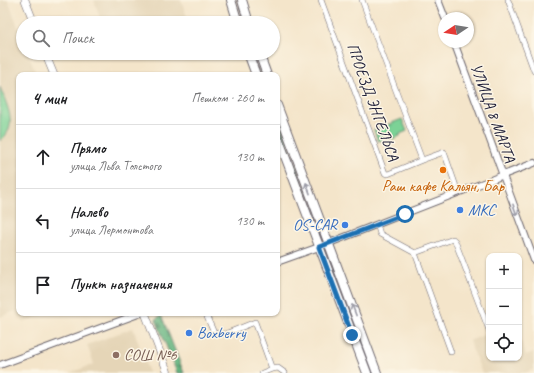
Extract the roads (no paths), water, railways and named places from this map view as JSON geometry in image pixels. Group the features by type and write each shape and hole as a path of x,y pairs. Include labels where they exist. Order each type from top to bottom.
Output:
{"main road":[{"path":"25,0 31,16"},
{"path":"231,0 236,16"},
{"path":"242,0 247,16"},
{"path":"48,60 53,72"},
{"path":"251,60 255,72"},
{"path":"262,60 266,72"},
{"path":"280,113 377,373"},
{"path":"280,143 367,373"},
{"path":"146,316 168,373"}],"street":[{"name":"ПРОЕЗД ЭНГЕЛЬСА","path":"321,0 385,173 388,174 422,160 362,0"},
{"path":"438,0 443,12"},
{"path":"508,0 534,71"},
{"name":"УЛИЦА 8 МАРТА","path":"456,48 534,260"},
{"path":"422,160 444,152 458,192"},
{"path":"280,261 534,163"},
{"path":"377,224 380,234 415,253 451,352"},
{"path":"415,253 453,240 455,241 487,325"},
{"path":"0,365 133,316"},
{"path":"207,317 214,333 225,334 255,322 272,369"},
{"path":"262,373 278,368 285,373"}],"place":[{"name":"Раш кафе Кальян, Бар","path":"443,170"},
{"name":"МКС","path":"460,210"},
{"name":"OS-CAR","path":"345,225"},
{"name":"Boxberry","path":"189,333"},
{"name":"СОШ №6","path":"116,355"}]}
